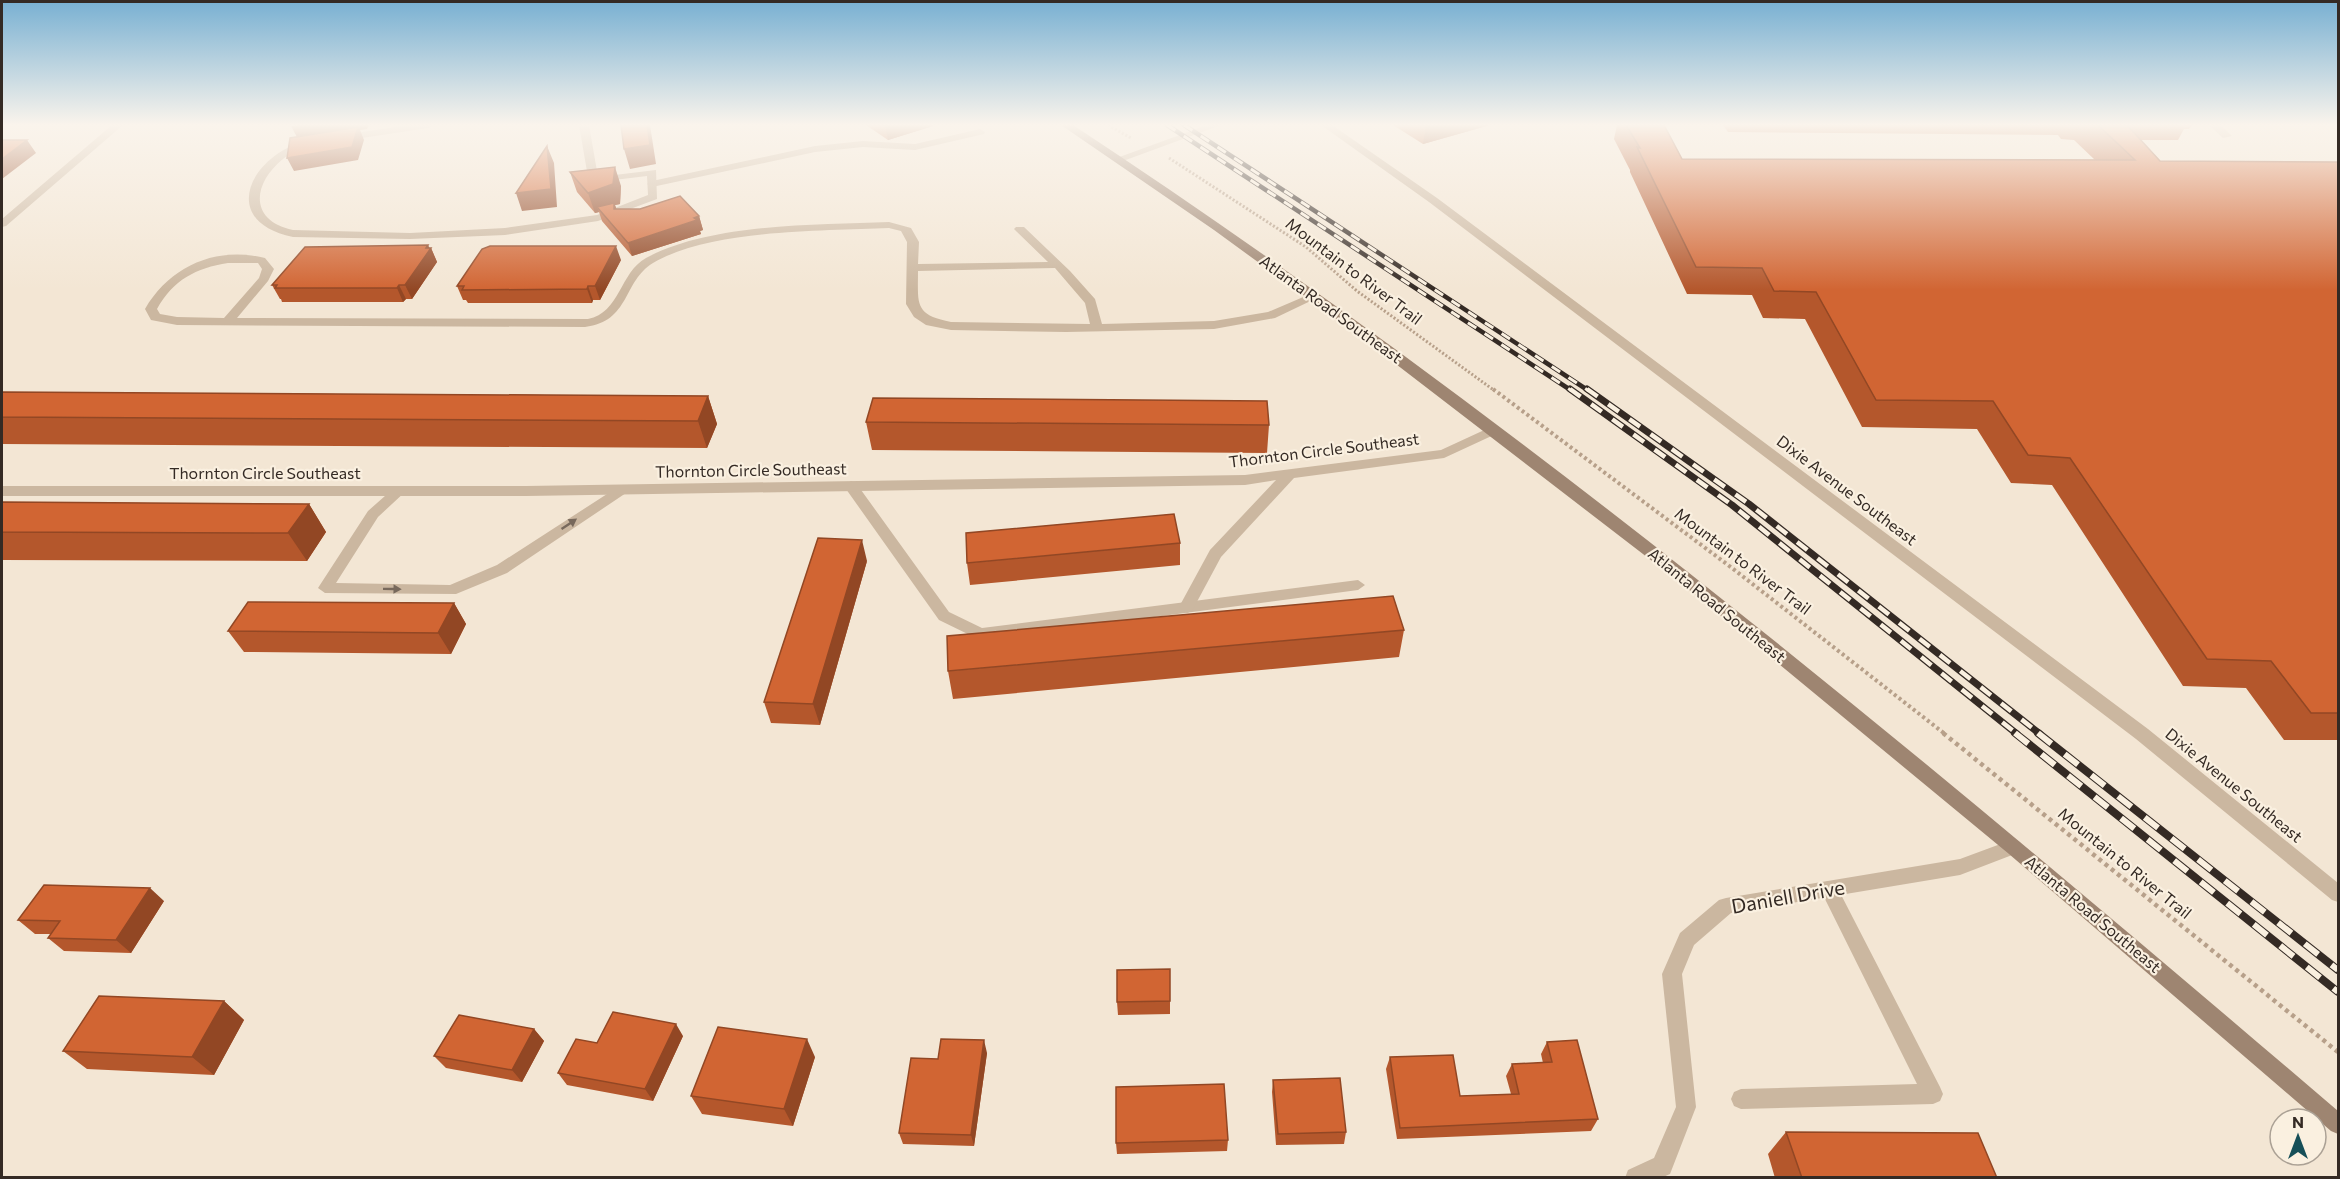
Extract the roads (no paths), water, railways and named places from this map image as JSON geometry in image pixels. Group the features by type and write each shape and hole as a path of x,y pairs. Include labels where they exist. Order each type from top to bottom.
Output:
{"main road":[{"name":"Atlanta Road Southeast","path":"1149,180 1314,296 1493,430 1723,609 2014,846 2338,1124"}],"street":[{"path":"2,224 54,180"},
{"path":"260,180 253,195 255,211 262,222 277,230 306,234 409,237 469,235 599,218 653,197 652,180"},
{"path":"652,184 671,180"},
{"name":"Dixie Avenue Southeast","path":"1405,180 2142,734 2338,894"},
{"path":"228,321 264,279 268,269 261,260 241,258 198,264 182,272 155,299 151,309 155,317 177,321 577,324 600,320 615,310 638,271 647,262 671,251 707,240 739,236 889,225 905,228 913,242 912,304 918,314 930,322 951,326 1214,325 1271,315 1314,296"},
{"path":"1020,229 1058,265 1091,302 1096,327"},
{"path":"913,268 1058,265"},
{"name":"Thornton Circle Southeast","path":"2,491 621,490 1245,480 1444,454 1493,430"},
{"path":"1187,607 1215,554 1289,475"},
{"path":"851,486 944,616 981,634 1358,585"},
{"path":"399,491 373,514 325,588 451,590 502,569 621,490"},
{"name":"Daniell Drive","path":"1636,1178 1662,1166 1686,1107 1672,974 1688,939 1726,906 1960,867 2014,846"},
{"path":"1741,1099 1933,1094 1829,889"}],"railway":[{"path":"1251,180 1572,391"},
{"path":"1268,180 1589,391"},
{"path":"1570,389 1732,505 2017,734"},
{"path":"1587,389 1749,504 2040,734"},
{"path":"2015,733 2338,992"},
{"path":"2038,733 2338,970"}]}
